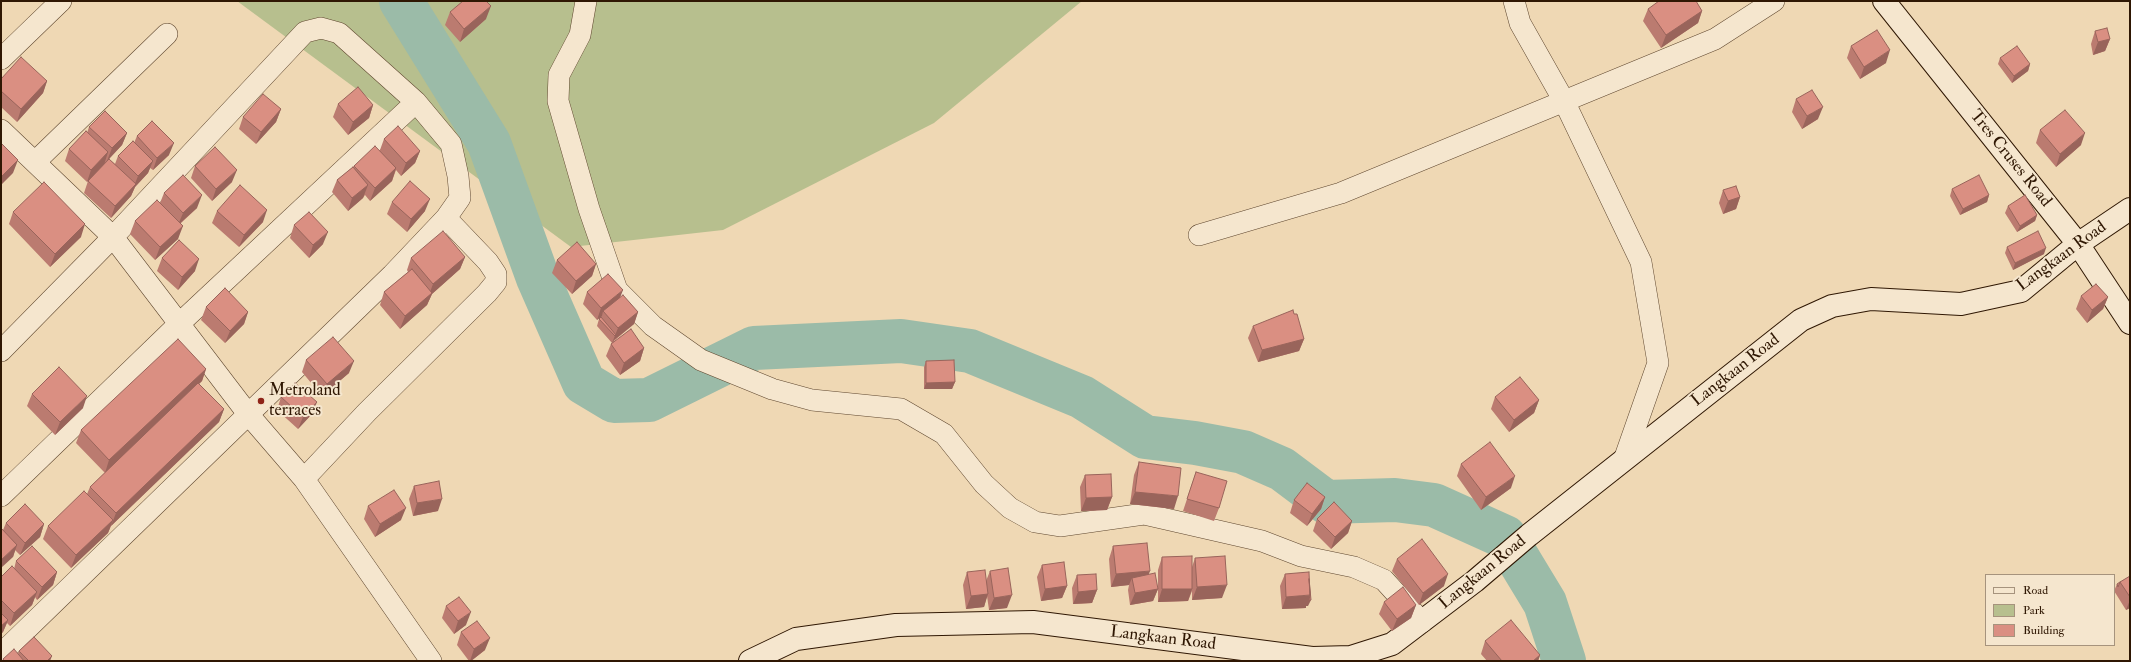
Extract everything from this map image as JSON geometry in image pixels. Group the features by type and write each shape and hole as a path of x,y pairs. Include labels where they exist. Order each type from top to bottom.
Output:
{"street":[{"path":"1,59 61,1"},
{"path":"586,1 580,35 559,75 558,101 589,209 617,290 653,326 701,360 772,389 812,400 901,409 944,434 984,484 1010,508 1035,522 1060,526 1144,514 1262,541 1301,556 1354,567 1384,580 1422,622"},
{"path":"1514,1 1520,23 1564,101 1641,262 1658,362 1624,460"},
{"path":"1200,235 1341,193 1715,39 1774,1"},
{"name":"Tres Cruses Road","path":"1884,1 2078,244 2130,323"},
{"path":"1,351 113,237 305,32 321,28 339,33 416,102 451,144 458,176 460,198 446,218 392,275 1,654"},
{"path":"35,162 167,34"},
{"path":"1,496 180,323 416,102"},
{"path":"1,130 113,237 248,414 304,479 432,661"},
{"name":"Langkaan Road","path":"750,661 796,640 896,625 1033,622 1312,658 1351,657 1392,644 1475,581 1529,535 1801,320 1832,306 1871,299 1961,304 2021,291 2078,244 2130,209"},
{"path":"304,479 367,412 487,293 496,282 496,274 488,262 446,218"}],"green space":[{"path":"237,1 1082,1 934,123 723,230 571,247"}],"building":[{"path":"463,1 486,1 491,6 464,29 450,12"},
{"path":"1659,1 1696,1 1702,11 1666,35 1648,9"},
{"path":"2107,28 2110,39 2098,42 2095,31"},
{"path":"1877,30 1890,50 1864,67 1851,46"},
{"path":"2017,46 2030,64 2014,76 2000,58"},
{"path":"21,57 47,81 21,109 1,91 1,79"},
{"path":"358,87 373,105 353,122 338,104"},
{"path":"1812,90 1823,107 1807,116 1796,99"},
{"path":"263,94 281,109 261,132 243,117"},
{"path":"2065,110 2085,133 2060,154 2040,130"},
{"path":"105,111 127,133 112,148 89,127"},
{"path":"152,121 174,143 157,158 137,136"},
{"path":"398,126 420,151 406,163 384,139"},
{"path":"86,131 108,152 91,170 69,149"},
{"path":"133,141 153,161 138,176 118,156"},
{"path":"1,143 18,160 2,176 1,175"},
{"path":"375,146 396,168 375,188 354,166"},
{"path":"215,147 237,170 216,189 195,166"},
{"path":"109,159 136,184 115,206 88,181"},
{"path":"353,167 368,185 352,198 337,180"},
{"path":"183,175 202,195 183,213 164,193"},
{"path":"1979,175 1989,195 1963,209 1952,189"},
{"path":"410,181 430,199 411,219 392,202"},
{"path":"44,182 85,224 55,254 13,212"},
{"path":"240,185 267,210 244,235 217,211"},
{"path":"1736,186 1740,197 1728,201 1723,190"},
{"path":"2025,195 2037,215 2020,226 2008,206"},
{"path":"157,200 183,226 160,247 135,221"},
{"path":"309,212 328,232 313,245 294,225"},
{"path":"443,231 465,257 433,284 411,258"},
{"path":"2038,231 2046,248 2015,263 2007,247"},
{"path":"179,240 199,259 182,277 162,258"},
{"path":"577,242 596,264 576,281 557,260"},
{"path":"412,269 432,293 405,316 384,292"},
{"path":"608,274 623,290 601,308 587,292"},
{"path":"2096,284 2108,297 2092,310 2081,296"},
{"path":"225,288 248,312 230,331 206,307"},
{"path":"623,295 638,312 618,328 603,311"},
{"path":"1293,310 1294,314 1297,314 1304,339 1262,350 1253,326"},
{"path":"601,317 616,335 615,336 599,319"},
{"path":"631,329 644,348 624,363 611,344"},
{"path":"333,337 354,361 327,384 306,360"},
{"path":"178,339 206,369 109,460 81,430"},
{"path":"954,360 955,382 926,383 926,361"},
{"path":"59,367 87,396 60,422 32,394"},
{"path":"1520,377 1539,400 1514,420 1495,397"},
{"path":"198,383 224,409 116,513 90,487"},
{"path":"295,383 317,402 303,417 281,397"},
{"path":"1490,442 1515,476 1486,497 1461,464"},
{"path":"1139,462 1181,468 1178,496 1135,492"},
{"path":"1196,472 1227,481 1219,508 1187,499"},
{"path":"1111,474 1112,497 1086,498 1085,475"},
{"path":"439,481 442,499 417,503 414,486"},
{"path":"1307,483 1325,497 1312,514 1294,500"},
{"path":"394,490 406,508 380,524 368,506"},
{"path":"84,491 113,520 76,555 48,526"},
{"path":"1334,502 1352,521 1335,537 1317,519"},
{"path":"25,504 44,524 25,543 6,523"},
{"path":"1,528 17,545 1,560"},
{"path":"1422,539 1448,574 1423,593 1397,559"},
{"path":"1147,543 1150,571 1116,574 1113,546"},
{"path":"32,546 57,572 42,587 16,561"},
{"path":"1192,556 1192,589 1162,589 1162,557"},
{"path":"1225,556 1227,585 1197,587 1195,558"},
{"path":"1064,562 1067,586 1045,589 1042,565"},
{"path":"12,566 37,592 14,613 1,600 1,577"},
{"path":"1008,568 1012,595 994,598 990,571"},
{"path":"985,570 988,594 971,596 967,572"},
{"path":"1309,572 1310,595 1286,597 1285,574"},
{"path":"1155,573 1158,589 1135,593 1132,578"},
{"path":"1096,574 1097,590 1078,592 1077,575"},
{"path":"2130,576 2130,597 2120,582"},
{"path":"1309,579 1311,600 1309,600"},
{"path":"1403,587 1416,605 1397,619 1384,602"},
{"path":"459,597 471,612 458,621 446,606"},
{"path":"1,613 8,620 1,626"},
{"path":"1511,620 1540,655 1533,661 1502,661 1485,641"},
{"path":"477,621 490,638 474,649 461,632"},
{"path":"34,637 52,656 47,661 29,661 19,651"},
{"path":"14,649 24,661 5,661 3,659"}],"waterway":[{"path":"401,1 489,143 538,278 584,383 614,401 649,400 754,348 901,341 970,351 1082,397 1145,437 1195,443 1243,452 1282,469 1326,502 1395,500 1434,505 1505,537 1545,603 1564,661"}],"place":[{"name":"Metroland terraces","path":"261,401"}]}
